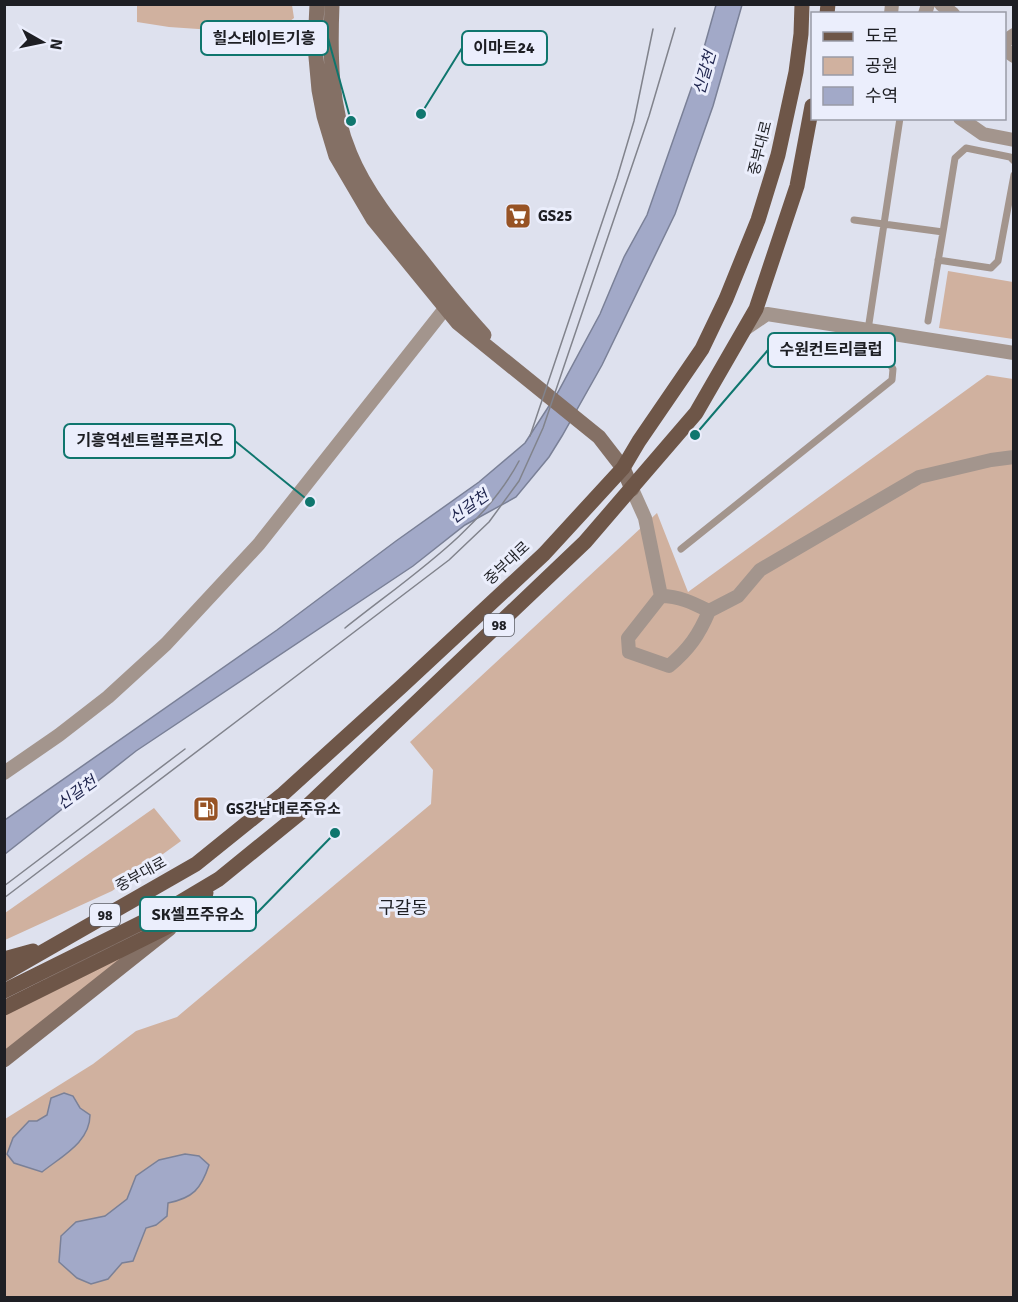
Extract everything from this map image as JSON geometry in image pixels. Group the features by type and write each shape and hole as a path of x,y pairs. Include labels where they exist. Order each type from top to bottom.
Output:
{"main road":[{"name":"중부대로","path":"4,974 196,864 283,794 544,554 623,468 702,350 726,299 758,220 778,154 796,72 802,4"},
{"name":"98","path":"4,991 167,910 219,879 300,814 573,555 696,413 756,309 797,186 811,116"},
{"path":"4,1008 181,920 219,879"},
{"path":"4,959 50,946"}],"street":[{"path":"317,4 315,46 319,90 336,156 373,219 449,304"},
{"path":"332,4 331,47 334,90 339,117 350,155 383,213 449,304 458,323 599,437 623,468 645,518 661,596 628,638 629,652 669,666 688,650 709,612 738,596 760,570 919,477 991,460 1014,457"},
{"path":"963,120 983,134 1014,140"},
{"path":"765,283 767,314"},
{"path":"4,773 100,703 174,636 259,544 449,304"},
{"path":"744,329 767,314 1014,353"},
{"path":"661,596 672,596 693,603 709,612"},
{"path":"4,1060 181,920"}],"lane":[{"path":"681,549 892,380 893,369 868,330 900,120"},
{"path":"928,321 956,158 966,148 1010,157 1014,161"},
{"path":"938,260 991,268 998,261 1014,175"},
{"path":"854,220 943,232"}],"green space":[{"path":"292,5 294,18 281,28 213,30 169,27 137,22 137,6"},
{"path":"948,271 1013,282 1013,339 939,328"},
{"path":"987,375 1013,379 1013,1297 5,1297 5,1119 93,1064 136,1031 177,1017 431,804 433,770 410,742 657,513 688,592"},
{"path":"154,808 181,841 112,891 5,940 5,913"},
{"path":"147,942 5,1055 5,1014"}],"water":[{"name":"신갈천","path":"716,5 742,5 713,106 675,214 602,365 549,457 516,497 465,525 413,566 136,751 5,854 5,820 277,630 479,482 525,443 558,392 600,314 624,257 647,215 698,69"},
{"path":"64,1093 73,1096 80,1108 90,1115 89,1125 80,1141 42,1172 14,1163 7,1154 13,1138 29,1121 37,1121 47,1115 51,1098"},
{"path":"185,1154 199,1156 209,1165 203,1180 190,1195 168,1203 167,1216 156,1225 146,1228 133,1261 122,1263 108,1279 91,1284 77,1278 59,1262 61,1236 76,1222 105,1216 127,1199 136,1176 159,1160"}],"tram line":[{"path":"4,898 449,560 489,522 519,481 543,428 649,116 675,28"},
{"path":"530,436 617,178 634,121 653,29"},
{"path":"345,628 464,532 485,510 519,461"},
{"path":"4,886 185,749"}],"place":[{"name":"이마트24","path":"421,114"},
{"name":"힐스테이트기흥","path":"351,121"},
{"name":"GS25","path":"518,216"},
{"name":"수원컨트리클럽","path":"695,435"},
{"name":"기흥역센트럴푸르지오","path":"310,502"},
{"name":"GS강남대로주유소","path":"206,809"},
{"name":"SK셀프주유소","path":"335,833"}],"district":[{"name":"구갈동","path":"403,908"}]}
